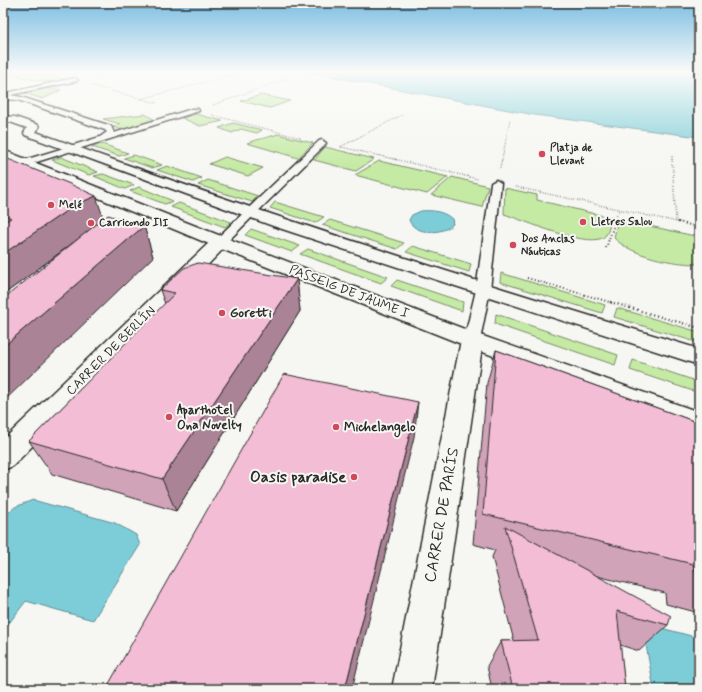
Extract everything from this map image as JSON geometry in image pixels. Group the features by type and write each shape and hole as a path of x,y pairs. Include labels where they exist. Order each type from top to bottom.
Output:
{"street":[{"path":"3,119 11,119 34,127 29,133"},
{"path":"16,133 29,133 250,214 483,290 699,357"},
{"name":"PASSEIG DE JAUME I","path":"3,154 220,242 472,340 699,422"},
{"path":"3,170 24,163"},
{"name":"CARRER DE BERLÍN","path":"3,458 220,242"},
{"name":"CARRER DE PARÍS","path":"412,689 472,340"}],"lane":[{"path":"34,103 111,130 110,134 102,139"},
{"path":"24,163 195,111"},
{"path":"220,242 322,143"},
{"path":"472,340 483,290 496,183"}],"path":[{"path":"160,103 322,143"},
{"path":"195,111 217,103"},
{"path":"402,115 339,147 699,227"},
{"path":"496,183 510,120"},
{"path":"672,156 676,222"},
{"path":"606,248 619,210"},
{"path":"486,266 699,328"}],"green space":[{"path":"251,103 283,103 270,108"},
{"path":"145,114 155,120 122,130 113,127 120,124 103,119"},
{"path":"196,114 223,121 200,126 182,118"},
{"path":"233,123 262,130 257,133 241,129 232,133 219,128"},
{"path":"278,134 313,143 298,158 247,143"},
{"path":"102,144 128,153 119,156 92,147"},
{"path":"325,147 374,159 356,171 314,160"},
{"path":"134,155 162,165 152,168 124,158"},
{"path":"61,157 98,172 89,175 52,160"},
{"path":"225,157 263,168 248,176 209,164"},
{"path":"379,161 448,177 427,194 355,175"},
{"path":"167,166 202,178 193,182 157,170"},
{"path":"103,174 134,185 125,189 94,176"},
{"path":"452,177 488,186 482,207 431,195"},
{"path":"208,180 258,196 252,202 198,185"},
{"path":"139,187 173,201 165,204 130,191"},
{"path":"505,188 537,195 537,200 612,218 608,231 606,235 599,239 587,240 557,233 504,214"},
{"path":"275,202 324,217 315,223 270,208"},
{"path":"179,203 231,222 225,227 171,207"},
{"path":"618,219 699,237 699,264 665,261 631,250 614,238"},
{"path":"330,220 404,243 397,249 322,225"},
{"path":"251,229 300,246 292,252 245,235"},
{"path":"413,246 471,264 469,272 406,252"},
{"path":"308,249 388,277 381,283 300,254"},
{"path":"501,273 605,305 602,313 500,282"},
{"path":"397,280 463,302 462,311 391,286"},
{"path":"617,308 699,332 699,343 614,317"},
{"path":"496,314 618,355 615,365 495,324"},
{"path":"633,360 699,382 699,393 630,370"}],"water":[{"path":"473,103 699,103 699,137 535,115"},
{"path":"421,211 433,211 449,216 452,219 453,224 448,228 436,232 422,231 412,225 409,220 412,215"},
{"path":"33,500 115,523 136,535 140,545 93,620 26,601 3,631 3,517 15,507"},
{"path":"642,623 699,638 699,689 654,689"}],"building":[{"path":"3,157 96,196 75,205 3,254 3,223 11,218 3,214"},
{"path":"108,215 144,226 3,347 3,299"},
{"path":"198,263 297,279 162,479 29,441 175,293 160,290 184,268"},
{"path":"496,350 699,423 699,576 696,575 693,564 483,514"},
{"path":"284,374 418,402 345,689 106,689"},
{"path":"505,526 671,616 668,625 617,611 625,689 513,689 501,641 538,640"}],"place":[{"name":"Platja de Llevant","path":"542,154"},
{"name":"Melé","path":"51,205"},
{"name":"Lletres Salou","path":"583,222"},
{"name":"Carricondo III","path":"91,223"},
{"name":"Dos Anclas Náuticas","path":"513,245"},
{"name":"Goretti","path":"222,313"},
{"name":"Aparthotel Ona Novelty","path":"169,417"},
{"name":"Michelangelo","path":"336,427"},
{"name":"Oasis paradise","path":"354,477"}]}
